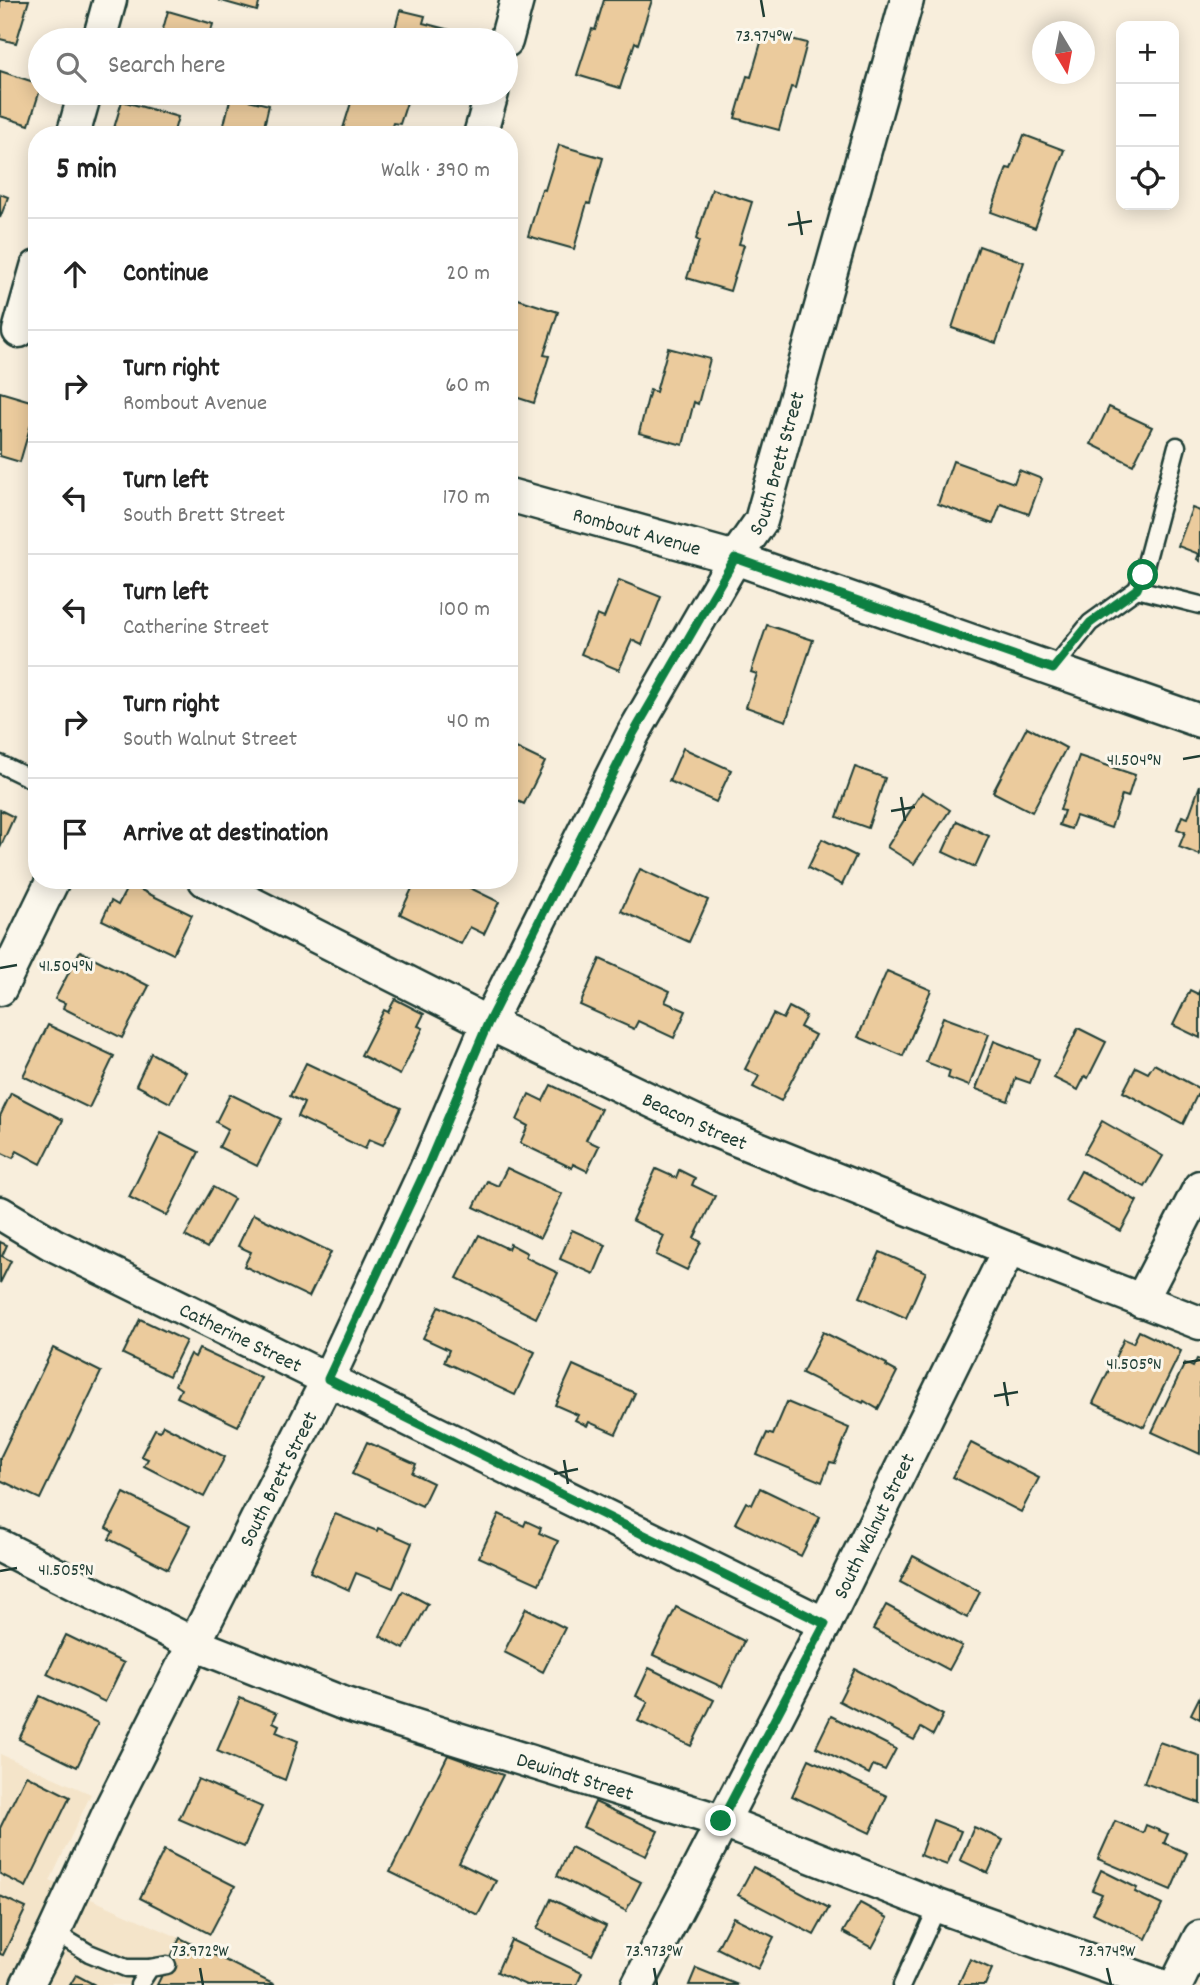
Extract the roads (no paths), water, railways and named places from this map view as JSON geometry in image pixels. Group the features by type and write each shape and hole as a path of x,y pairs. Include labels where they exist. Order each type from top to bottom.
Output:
{"street":[{"path":"102,28 110,0"},
{"path":"509,28 517,0"},
{"name":"South Brett Street","path":"27,1985 113,1804 328,1379 428,1165 488,1023 633,734 735,558 761,521 907,0"},
{"path":"76,126 82,105"},
{"path":"483,126 489,105"},
{"path":"19,331 28,299"},
{"name":"Rombout Avenue","path":"518,498 735,558 1200,721"},
{"path":"0,989 49,889"},
{"name":"Beacon Street","path":"223,889 488,1023 713,1130 1200,1323"},
{"path":"1141,1301 1200,1187"},
{"name":"Catherine Street","path":"0,1213 52,1244 825,1624"},
{"name":"South Walnut Street","path":"638,1985 825,1624 1009,1249"},
{"name":"Dewindt Street","path":"0,1546 194,1644 345,1704 721,1821 938,1906 1159,1985"},
{"path":"1176,1985 1200,1937"}],"lane":[{"path":"1053,669 1090,623 1137,589 1177,446"},
{"path":"1137,589 1200,605"},
{"path":"0,764 28,778"},
{"path":"902,1985 938,1906"},
{"path":"54,1933 89,1953 126,1968 167,1965"},
{"path":"139,1985 150,1968"}]}
